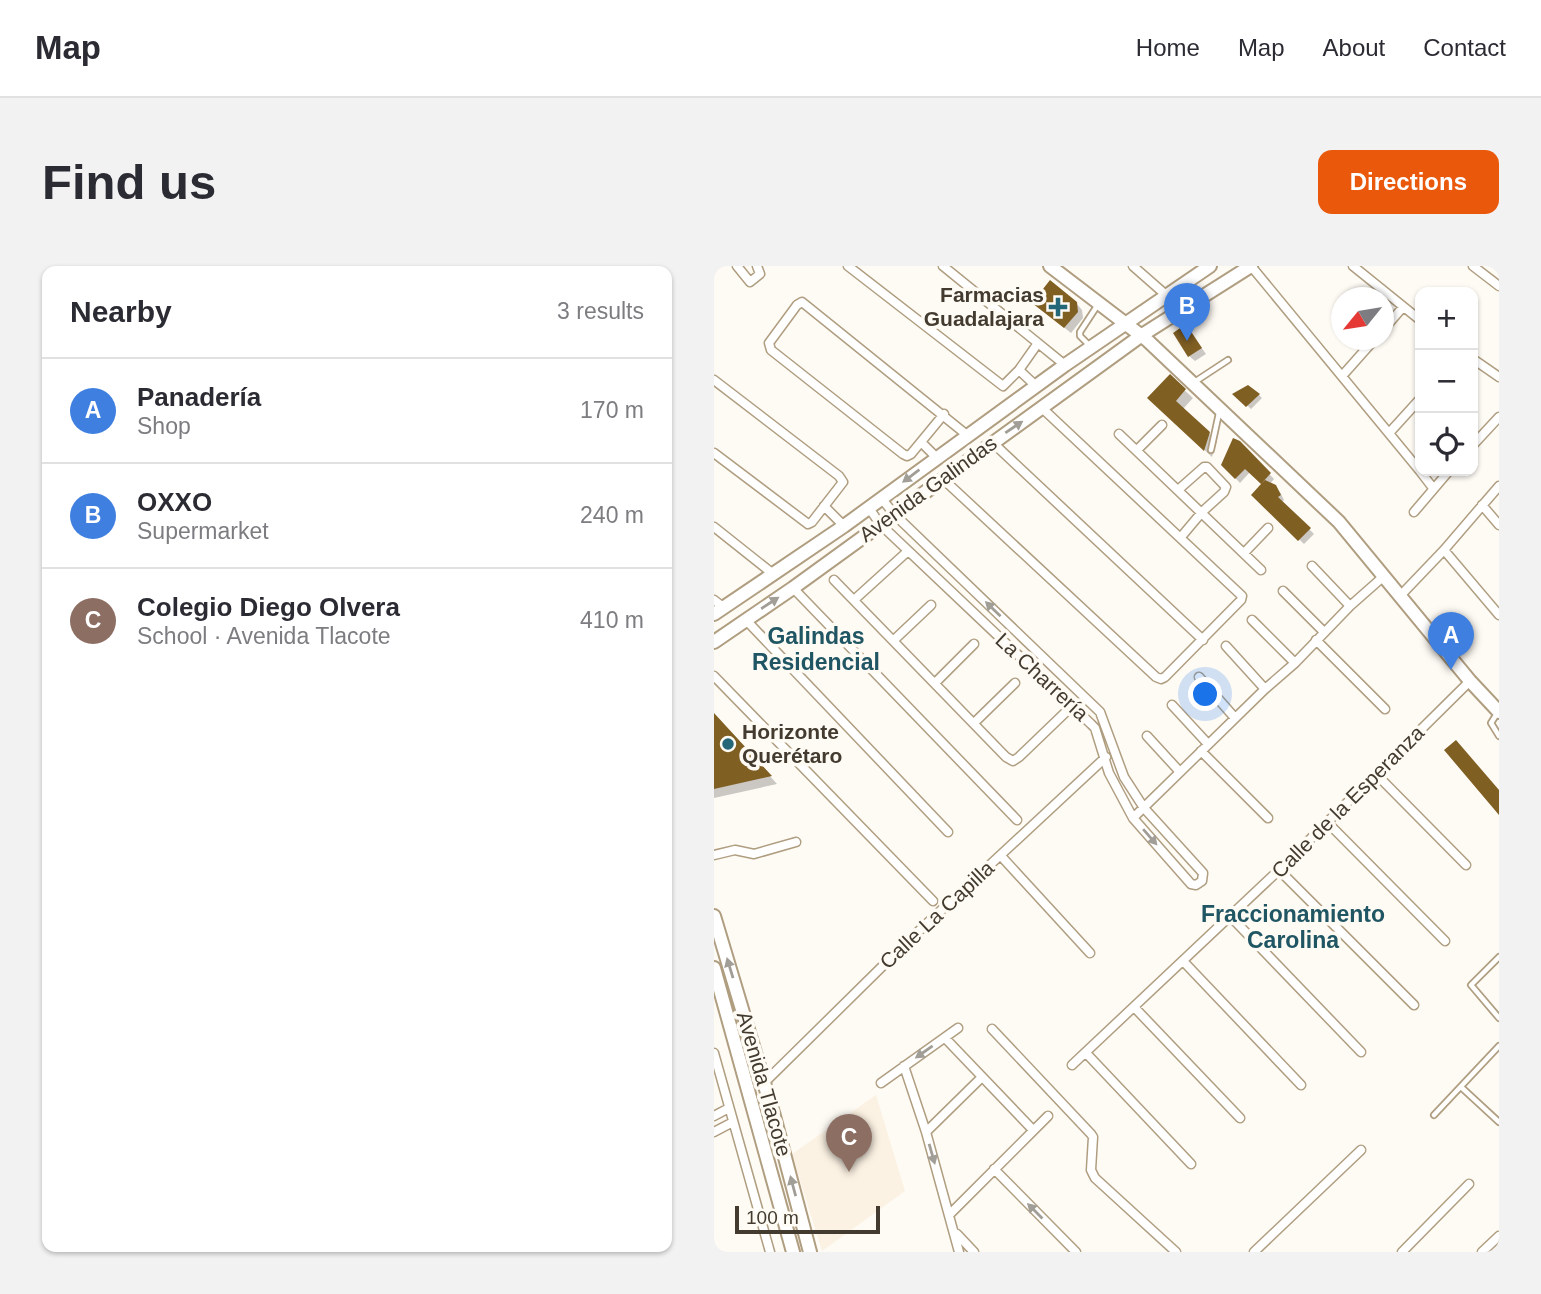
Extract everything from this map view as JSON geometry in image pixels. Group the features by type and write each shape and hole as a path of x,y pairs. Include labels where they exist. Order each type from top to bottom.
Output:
{"main road":[{"path":"1051,266 1142,335 1339,522 1470,681 1499,712"},
{"name":"Avenida Galindas","path":"717,607 844,526 1065,365 1210,266"},
{"name":"Avenida Galindas","path":"714,642 793,588 1142,335 1251,266"},
{"name":"Avenida Tlacote","path":"714,916 764,1083 810,1252"},
{"name":"Avenida Tlacote","path":"714,968 793,1252"}],"street":[{"path":"737,266 750,282 760,274 757,266"},
{"path":"848,266 1003,386 1038,343"},
{"path":"943,266 1065,365"},
{"path":"1133,266 1166,295"},
{"path":"1251,266 1415,464"},
{"path":"1353,266 1415,316"},
{"path":"1473,266 1499,286"},
{"path":"944,414 907,456 771,350 769,343 802,302 944,414 967,435"},
{"path":"1394,317 1403,307"},
{"path":"1342,376 1365,350"},
{"path":"1478,362 1499,377"},
{"path":"1018,370 1036,386"},
{"path":"714,380 843,482 812,522 804,523 714,453"},
{"path":"1390,432 1415,404"},
{"path":"943,479 1161,679 1203,640 1242,596 1042,408"},
{"path":"1478,440 1499,417"},
{"path":"1137,450 1162,425"},
{"path":"1119,434 1261,570"},
{"path":"920,442 936,457"},
{"path":"992,442 1203,640"},
{"path":"1178,490 1201,468 1207,467 1226,487 1181,537"},
{"path":"1424,476 1433,488"},
{"path":"1414,512 1444,476"},
{"path":"1400,596 1499,486"},
{"path":"882,499 894,514 1100,712 1124,777 1144,808"},
{"path":"1482,505 1499,525"},
{"path":"824,506 844,526"},
{"name":"La Charrería","path":"869,508 880,524 1095,729 1120,796 1133,818 1191,884 1196,885 1202,881 1203,873 1144,808"},
{"path":"714,527 772,573"},
{"path":"1244,553 1268,528"},
{"path":"1444,550 1499,615"},
{"path":"853,600 908,551"},
{"path":"1312,566 1350,606"},
{"path":"1133,818 1384,576"},
{"path":"834,580 1006,757 1013,761 1071,706"},
{"path":"793,588 1017,820"},
{"path":"1283,591 1324,632"},
{"path":"894,640 931,604"},
{"path":"745,619 948,832"},
{"path":"1252,620 1295,663"},
{"path":"1316,640 1385,709"},
{"path":"935,683 974,644"},
{"path":"1226,646 1265,689"},
{"path":"714,676 933,901"},
{"path":"1199,677 1236,718"},
{"name":"Calle de la Esperanza","path":"1072,1065 1279,870 1470,681"},
{"path":"974,723 1015,683"},
{"path":"1172,705 1204,748 1268,818"},
{"path":"1147,736 1180,772"},
{"name":"Calle La Capilla","path":"764,1083 907,942 1104,758 1114,752"},
{"path":"1376,774 1466,865"},
{"path":"1327,822 1445,941"},
{"path":"714,855 735,850 758,853 796,842"},
{"path":"1000,856 1090,953"},
{"path":"1279,870 1414,1005"},
{"path":"1230,916 1361,1052"},
{"path":"1183,961 1301,1085"},
{"path":"1134,1007 1240,1118"},
{"path":"881,1083 958,1028"},
{"path":"992,1029 1091,1134 1091,1170 1096,1178 1176,1252"},
{"path":"944,1038 1033,1130"},
{"path":"714,1053 770,1252"},
{"path":"1086,1053 1191,1164"},
{"path":"904,1066 926,1132 959,1252"},
{"path":"926,1132 982,1077"},
{"path":"714,1116 729,1108"},
{"path":"950,1214 1048,1116"},
{"path":"714,1132 733,1122"},
{"path":"1254,1252 1361,1150"},
{"path":"994,1169 1076,1252"},
{"path":"1402,1252 1469,1184"},
{"path":"955,1233 974,1252"},
{"path":"1482,1252 1499,1236"}],"lane":[{"path":"1091,348 1080,333 1100,303"},
{"path":"1193,383 1228,360"},
{"path":"1211,450 1220,409"},
{"path":"1499,712 1491,723 1499,736"},
{"path":"1499,957 1471,985 1499,1018"},
{"path":"1434,1115 1499,1046"},
{"path":"1461,1087 1499,1122"}],"shaded area":[{"path":"876,1095 905,1191 822,1251 792,1154"}],"building":[{"name":"Farmacias Guadalajara","path":"1050,280 1077,302 1078,312 1064,328 1032,303"},
{"path":"1186,324 1202,348 1188,357 1173,333"},
{"path":"1170,374 1186,389 1176,401 1210,432 1204,451 1147,398"},
{"path":"1248,385 1260,394 1246,407 1232,394"},
{"path":"1233,438 1240,441 1271,473 1261,484 1245,469 1235,479 1221,465"},
{"path":"1265,480 1276,485 1281,495 1278,497 1311,528 1298,541 1251,495"},
{"name":"Horizonte Querétaro","path":"714,713 772,776 714,789"},
{"path":"1456,740 1499,790 1499,815 1444,750"}],"place":[{"name":"Farmacias Guadalajara","path":"1058,307"},
{"name":"OXXO","path":"1187,341"},
{"name":"Panadería","path":"1451,670"},
{"name":"Horizonte Querétaro","path":"728,744"},
{"name":"Colegio Diego Olvera","path":"849,1172"}],"district":[{"name":"Galindas Residencial","path":"816,649"},
{"name":"Fraccionamiento Carolina","path":"1293,927"}]}
